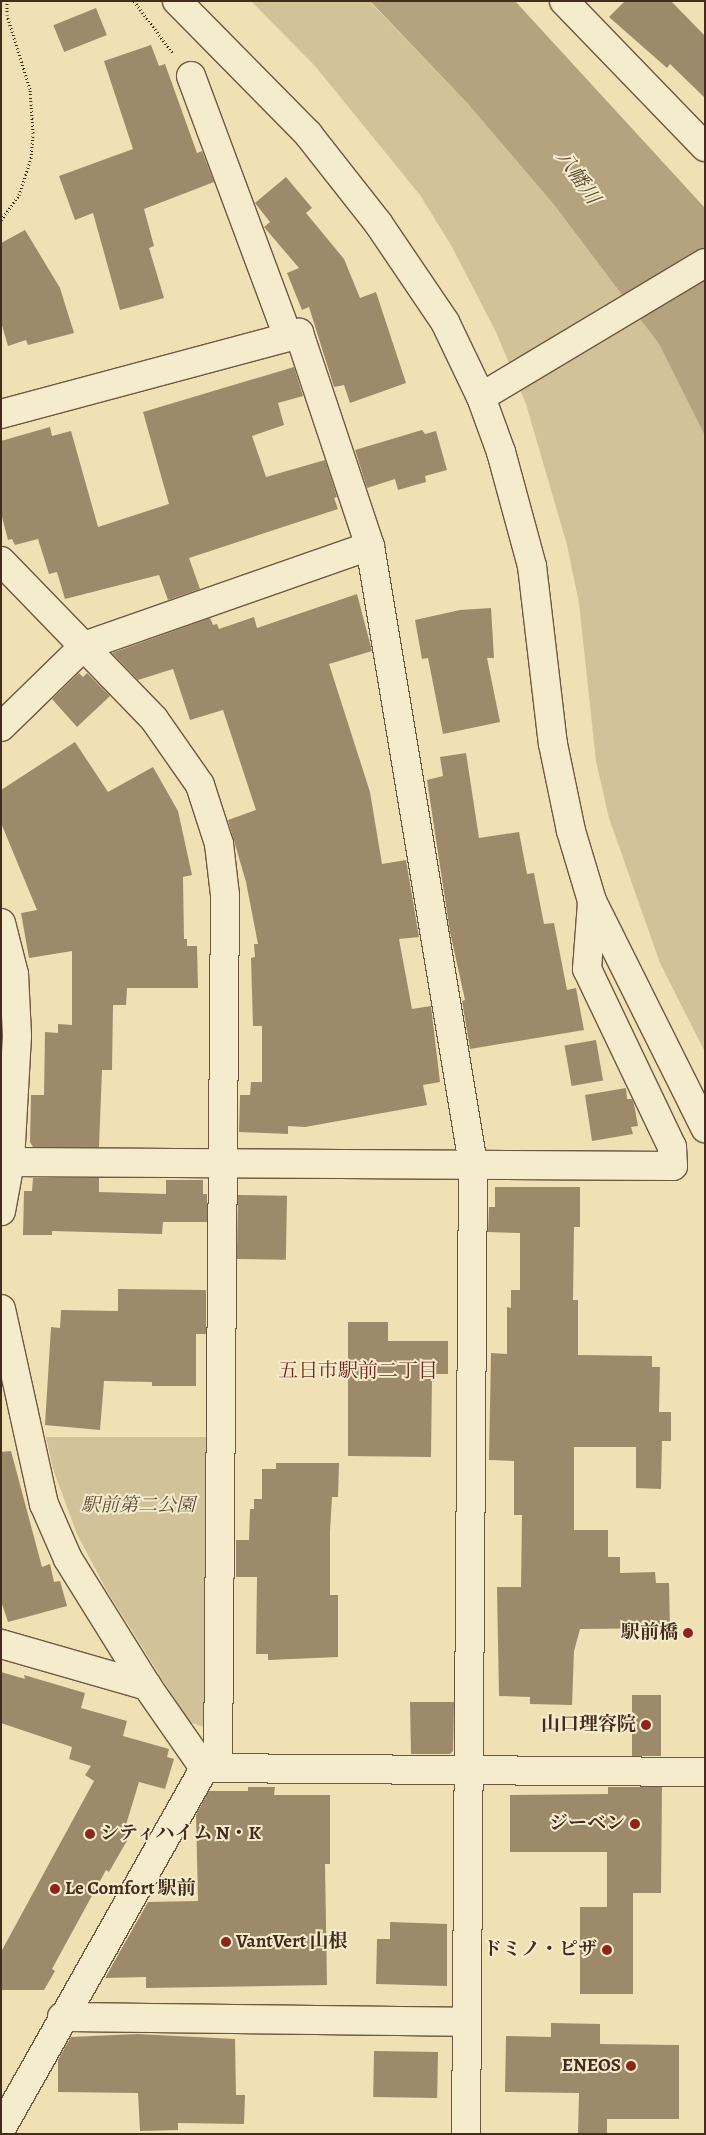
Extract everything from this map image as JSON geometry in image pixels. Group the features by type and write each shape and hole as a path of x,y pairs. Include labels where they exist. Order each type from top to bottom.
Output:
{"street":[{"path":"177,1 308,134 378,223 445,322 486,394 532,566 553,744 571,831 592,901 705,1128"},
{"path":"564,1 705,147"},
{"path":"191,76 288,336"},
{"path":"486,394 705,263"},
{"path":"1,414 299,334 370,546 473,1164 466,2134"},
{"path":"1,727 84,646 370,546"},
{"path":"1,561 154,719 200,785 219,844 226,895 211,1768 62,2017 1,2129"},
{"path":"10,1162 222,1161 673,1166 672,1147 587,970 592,901"},
{"path":"1,923 14,974 16,1036 10,1162 1,1212"},
{"path":"1,1309 44,1504 68,1559 147,1686 211,1768"},
{"path":"1,1644 147,1686"},
{"path":"211,1768 705,1772"},
{"path":"62,2017 467,2022"}],"path":[{"path":"1,220 19,195 31,158 33,133 30,89 7,16 7,1"},
{"path":"134,1 191,76"}],"green space":[{"path":"251,1 369,1 469,105 555,206 659,344 705,436 705,1052 660,963 609,818 596,761 579,603 567,545 526,404 496,332 451,245 420,195 315,66"},
{"name":"駅前第二公園","path":"46,1437 207,1437 204,1727 189,1722 107,1591 77,1534 53,1469"}],"water":[{"name":"八幡川","path":"370,1 515,1 705,208 705,436 659,344 555,206 469,105"}],"building":[{"path":"625,1 671,1 705,36 705,98 670,64 667,68 609,17"},
{"path":"96,8 107,35 64,52 53,25"},
{"path":"151,45 159,66 165,64 197,153 202,151 214,182 144,209 154,246 149,248 164,298 120,310 93,213 75,220 59,176 133,149 104,61"},
{"path":"286,177 312,208 306,213 344,259 360,298 376,292 406,383 350,403 344,385 334,387 309,307 302,310 287,273 299,268 264,227 270,222 255,203"},
{"path":"25,230 60,288 74,333 28,345 26,340 8,346 1,322 1,243"},
{"path":"294,367 303,396 278,403 284,425 252,436 266,477 325,460 337,497 334,498 338,509 189,558 200,589 168,600 159,575 65,599 57,572 49,574 38,539 15,545 12,539 8,540 1,513 1,441 50,427 52,436 71,431 98,527 169,504 143,412"},
{"path":"422,430 425,434 436,431 447,470 425,476 426,482 398,490 395,479 367,488 355,450"},
{"path":"357,594 372,651 329,664 370,792 382,864 406,860 419,937 399,939 412,1009 431,1006 440,1082 423,1085 427,1105 305,1127 288,1126 288,1134 239,1132 240,1095 250,1095 251,1082 262,1082 262,1026 253,1026 251,958 255,957 254,944 258,944 246,882 228,820 256,810 223,710 190,720 173,669 138,680 112,653 210,618 213,625 217,624 219,629 254,617 257,628"},
{"path":"491,608 494,658 487,658 500,722 443,734 428,658 422,659 415,620 460,610"},
{"path":"79,673 83,677 87,673 110,696 77,727 52,699"},
{"path":"75,742 108,792 153,767 178,811 192,875 183,877 184,939 187,939 187,946 197,946 198,988 127,988 126,1005 113,1005 112,1070 102,1070 99,1147 33,1147 30,1142 31,1095 44,1095 45,1032 58,1033 58,1024 72,1025 72,951 29,958 21,913 37,910 1,823 1,790"},
{"path":"466,753 479,838 519,832 527,874 534,873 544,924 554,923 567,990 576,988 584,1030 470,1049 462,1001 465,1000 450,932 427,780 443,776 440,757"},
{"path":"596,1040 603,1080 572,1086 564,1046"},
{"path":"626,1088 627,1099 632,1099 634,1104 638,1126 631,1127 633,1134 592,1141 585,1095"},
{"path":"33,1178 99,1178 99,1192 166,1194 166,1180 203,1180 203,1194 207,1194 207,1222 163,1222 162,1234 52,1231 52,1235 23,1235 24,1191 32,1191"},
{"path":"495,1187 580,1187 580,1227 574,1227 573,1300 578,1300 578,1355 652,1356 652,1367 660,1367 659,1412 671,1412 671,1441 662,1441 661,1489 636,1488 636,1447 574,1447 574,1530 608,1530 608,1557 620,1557 620,1573 655,1572 656,1583 669,1583 670,1628 580,1629 574,1651 572,1705 530,1704 530,1697 499,1696 497,1587 521,1587 522,1515 514,1515 514,1461 489,1460 491,1353 507,1354 507,1307 511,1308 511,1290 520,1290 520,1233 488,1232 489,1207 495,1207"},
{"path":"238,1195 287,1196 286,1260 237,1259"},
{"path":"118,1289 206,1290 206,1334 196,1334 196,1386 152,1386 152,1382 104,1381 100,1430 45,1425 51,1327 60,1328 61,1310 118,1311"},
{"path":"348,1322 388,1322 388,1341 448,1341 448,1374 432,1374 431,1457 348,1456"},
{"path":"11,1451 42,1567 50,1564 54,1582 60,1581 67,1606 8,1622 1,1601 1,1452"},
{"path":"276,1463 339,1463 338,1497 332,1497 330,1532 330,1595 338,1595 338,1657 268,1660 268,1654 256,1654 257,1577 236,1577 236,1540 249,1540 250,1509 254,1509 254,1499 262,1499 262,1469 276,1469"},
{"path":"1,1672 25,1679 24,1675 85,1693 81,1708 127,1721 123,1736 169,1749 167,1757 174,1759 165,1789 139,1782 125,1828 132,1832 109,1872 106,1870 52,1969 55,1971 44,1990 1,1990 1,1952 94,1781 85,1775 91,1766 69,1759 72,1747 1,1723"},
{"name":"山口理容院","path":"632,1695 661,1695 661,1756 632,1756"},
{"path":"410,1702 454,1702 453,1751 450,1754 411,1754"},
{"path":"248,1787 275,1787 274,1795 330,1795 330,1864 325,1864 327,1985 146,1988 146,1977 105,1978 148,1902 198,1901 196,1815 209,1791 248,1791"},
{"path":"608,1787 662,1787 661,1893 633,1893 633,1994 580,1994 580,1907 607,1907 607,1852 510,1852 510,1795 608,1794"},
{"path":"390,1922 447,1924 447,1986 376,1984 377,1939 390,1939"},
{"path":"551,2023 600,2024 600,2044 679,2045 679,2119 607,2119 607,2134 578,2134 579,2093 505,2092 506,2036 551,2037"},
{"path":"137,2034 235,2039 236,2095 245,2095 244,2124 178,2123 178,2130 140,2131 138,2093 58,2092 58,2060 71,2037"},
{"path":"374,2051 438,2052 437,2098 373,2097"}],"place":[{"name":"駅前橋","path":"688,1633"},
{"name":"山口理容院","path":"646,1725"},
{"name":"ジーベン","path":"635,1824"},
{"name":"シティハイム N・K","path":"90,1834"},
{"name":"Le Comfort 駅前","path":"55,1889"},
{"name":"VantVert 山根","path":"226,1942"},
{"name":"ドミノ・ピザ","path":"607,1950"},
{"name":"ENEOS","path":"631,2066"}],"district":[{"name":"五日市駅前二丁目","path":"358,1370"}]}
